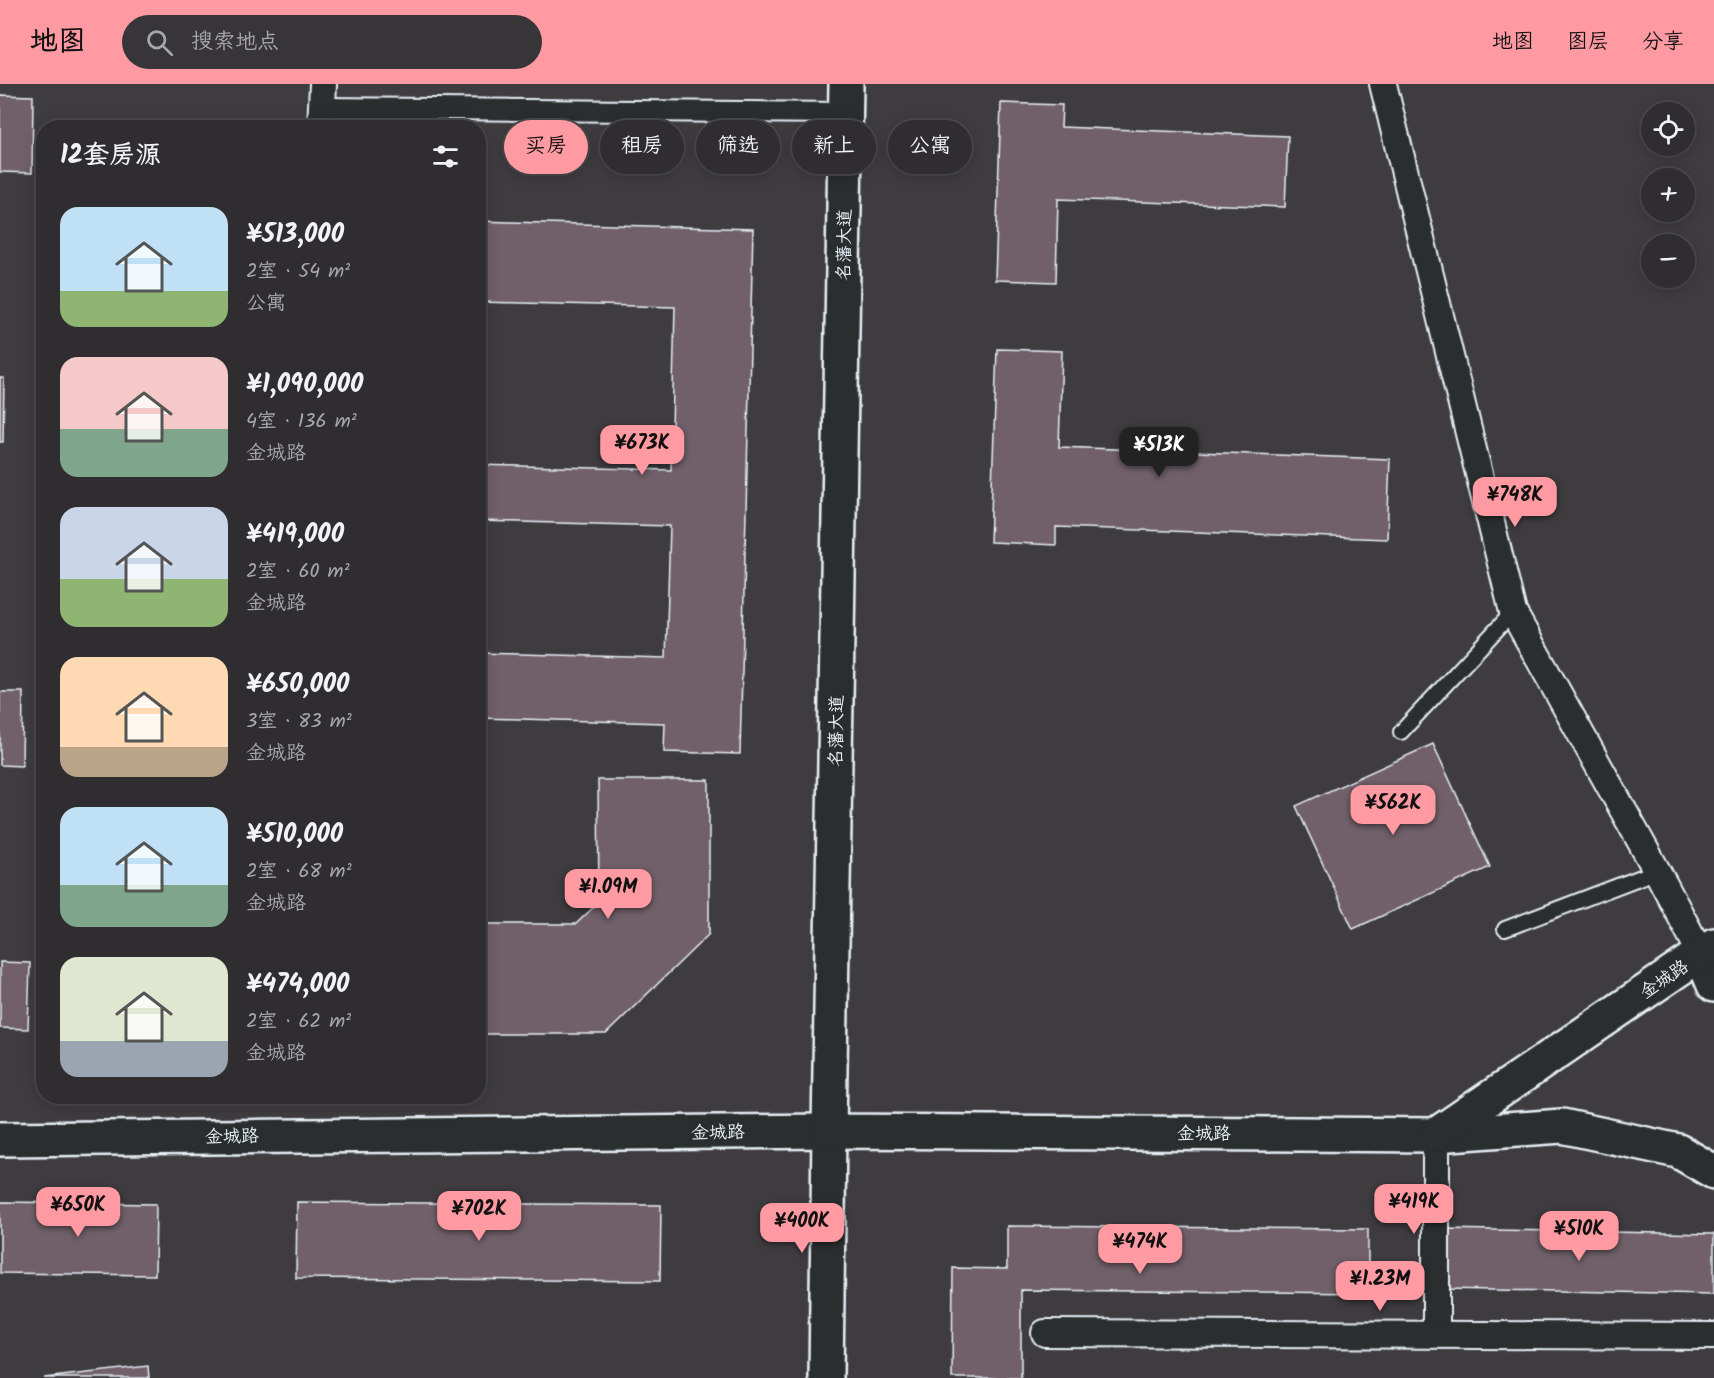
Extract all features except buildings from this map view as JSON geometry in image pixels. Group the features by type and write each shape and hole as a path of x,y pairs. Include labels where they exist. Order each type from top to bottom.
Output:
{"main road":[{"name":"名藩大道","path":"826,1378 846,99"},
{"name":"金城路","path":"1436,1135 1707,949"},
{"path":"1707,949 1714,985"},
{"name":"金城路","path":"0,1139 829,1131 1436,1135 1562,1126 1678,1151 1714,1172"}],"street":[{"path":"1383,84 1513,612 1657,871 1707,949"},
{"path":"322,106 846,99"},
{"path":"1436,1135 1436,1334"},
{"path":"1045,1333 1714,1336"}],"lane":[{"path":"1401,732 1513,612"},
{"path":"1505,929 1657,871"}]}
